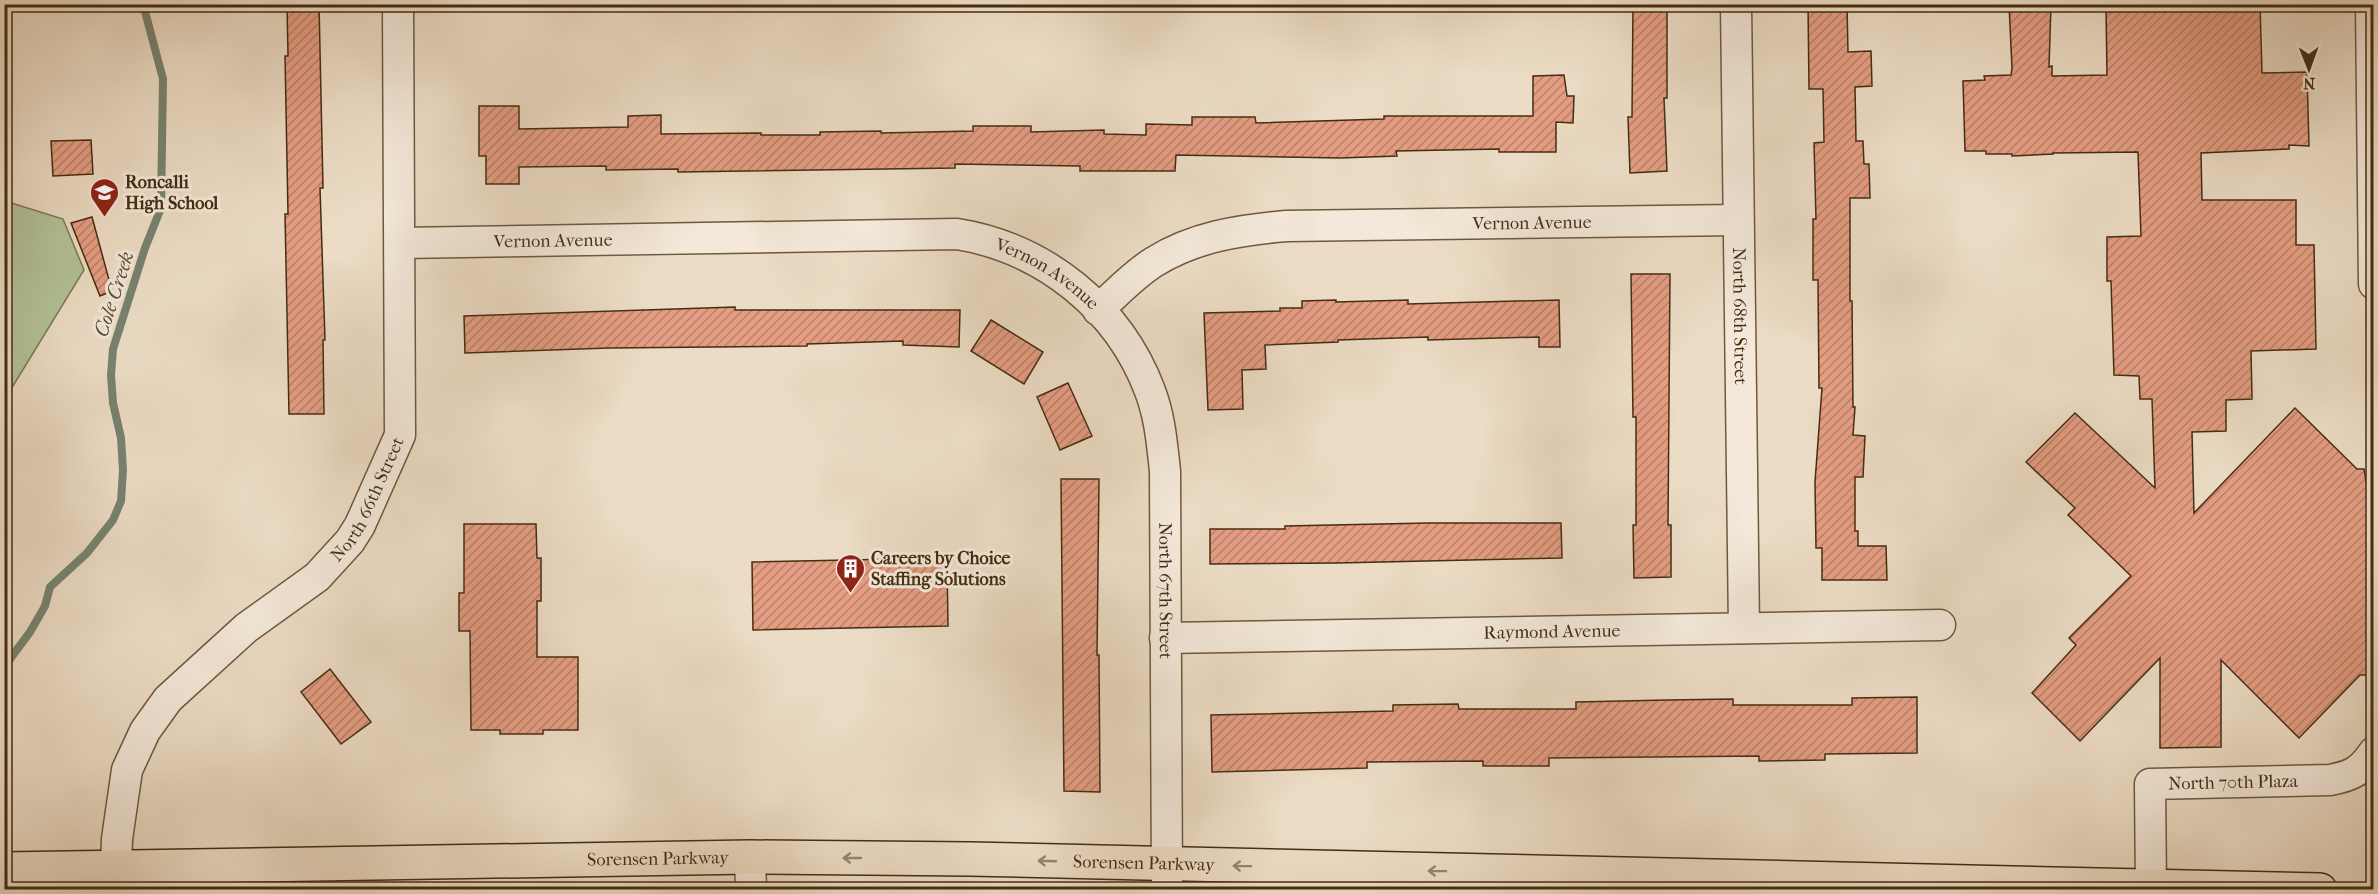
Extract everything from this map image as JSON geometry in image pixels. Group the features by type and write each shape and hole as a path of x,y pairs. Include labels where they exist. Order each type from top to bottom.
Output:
{"main road":[{"name":"Sorensen Parkway","path":"4,869 115,878 750,857 969,859 1167,877 2320,890"}],"street":[{"name":"North 66th Street","path":"115,878 119,819 127,770 145,731 168,699 246,628 317,577 350,541 360,525 400,435 401,243 398,4"},
{"name":"North 68th Street","path":"1736,4 1744,628"},
{"path":"2371,4 2373,284"},
{"name":"Vernon Avenue","path":"401,243 957,234 980,238 1030,257 1078,288 1098,310 1154,262 1187,245 1226,233 1249,229 1286,226 1737,220"},
{"name":"North 67th Street","path":"1098,310 1123,339 1138,363 1151,392 1160,428 1164,471 1167,877"},
{"name":"Raymond Avenue","path":"1165,638 1940,625"},
{"name":"North 70th Plaza","path":"2151,888 2150,784 2330,780 2349,777 2365,765 2373,752"},
{"path":"750,857 751,890"}],"green space":[{"path":"5,201 63,219 84,270 5,399"}],"building":[{"path":"287,4 319,4 323,188 320,188 325,340 323,340 324,414 289,414 285,214 288,214 285,56 288,56"},
{"path":"1633,4 1667,4 1667,98 1664,98 1667,171 1630,173 1628,117 1632,117"},
{"path":"1808,4 1847,4 1848,52 1871,51 1872,86 1855,87 1856,141 1863,141 1864,164 1869,164 1870,198 1850,198 1850,301 1852,301 1853,407 1855,407 1853,435 1865,436 1863,477 1855,477 1855,531 1858,531 1858,546 1886,546 1887,580 1822,580 1822,548 1816,548 1815,482 1822,388 1819,388 1818,280 1813,280 1813,219 1816,219 1814,143 1824,142 1823,89 1809,89"},
{"path":"2009,4 2051,4 2049,67 2052,66 2052,76 2107,75 2106,4 2260,4 2262,73 2307,72 2309,146 2289,145 2289,149 2201,153 2202,200 2296,200 2296,245 2314,245 2316,349 2251,351 2252,399 2226,400 2226,431 2192,432 2194,513 2295,408 2357,469 2364,469 2367,487 2370,657 2368,657 2368,675 2360,675 2299,738 2221,660 2221,747 2160,748 2160,658 2080,741 2032,693 2076,645 2069,638 2131,576 2068,515 2075,508 2026,462 2075,413 2155,488 2152,399 2140,399 2139,376 2114,375 2111,281 2107,281 2107,237 2141,236 2138,152 2012,156 2012,154 1986,154 1986,151 1965,151 1963,81 1985,80 1984,76 2011,75"},
{"path":"1564,75 1567,96 1574,96 1573,123 1556,122 1556,152 1499,152 1499,149 1396,151 1397,156 1340,158 1176,155 1175,171 1080,171 1080,166 955,164 955,168 678,172 678,169 606,170 606,166 519,167 519,184 486,184 486,156 479,156 479,106 519,106 519,129 628,127 628,116 661,115 661,134 820,135 820,132 973,131 973,126 1031,126 1031,132 1104,130 1104,134 1146,135 1146,124 1192,125 1192,117 1255,117 1256,123 1384,119 1384,116 1533,116 1533,76"},
{"path":"91,140 93,174 53,176 51,141"},
{"path":"92,217 112,291 100,296 71,223"},
{"path":"1631,274 1670,274 1668,525 1671,525 1671,577 1634,578 1636,417 1633,417"},
{"path":"1336,300 1336,302 1408,300 1408,304 1559,300 1560,347 1539,347 1539,337 1428,340 1428,337 1265,345 1266,369 1242,370 1243,409 1208,410 1204,313 1280,311 1280,308 1302,308 1302,301"},
{"path":"735,307 735,310 960,310 959,347 903,345 903,341 807,344 807,346 609,348 465,353 464,316"},
{"path":"991,320 1043,352 1024,384 971,351"},
{"path":"1068,383 1092,436 1060,450 1037,397"},
{"path":"1061,479 1099,479 1097,655 1099,655 1100,792 1064,791"},
{"path":"1561,523 1562,558 1210,564 1210,529 1285,529 1285,526"},
{"path":"464,524 536,524 537,558 541,558 541,601 537,601 537,657 578,657 578,730 543,730 543,734 500,734 500,730 471,730 470,631 459,631 459,593 464,593"},
{"name":"Careers by Choice Staffing Solutions","path":"947,558 948,626 753,630 752,562"},
{"path":"330,669 371,722 341,744 301,692"},
{"path":"1917,697 1917,753 1825,754 1825,760 1759,761 1759,756 1549,758 1549,766 1483,766 1483,761 1367,762 1367,768 1212,772 1211,715 1393,711 1393,705 1458,704 1459,709 1576,709 1576,702 1668,700 1733,699 1733,705 1852,705 1852,698"}],"waterway":[{"name":"Cole Creek","path":"4,667 30,632 45,606 50,587 87,553 113,520 121,501 123,470 121,438 113,403 111,375 113,349 145,248 161,208 163,79 143,4"}],"place":[{"name":"Roncalli High School","path":"104,218"},
{"name":"Careers by Choice Staffing Solutions","path":"850,594"}]}
